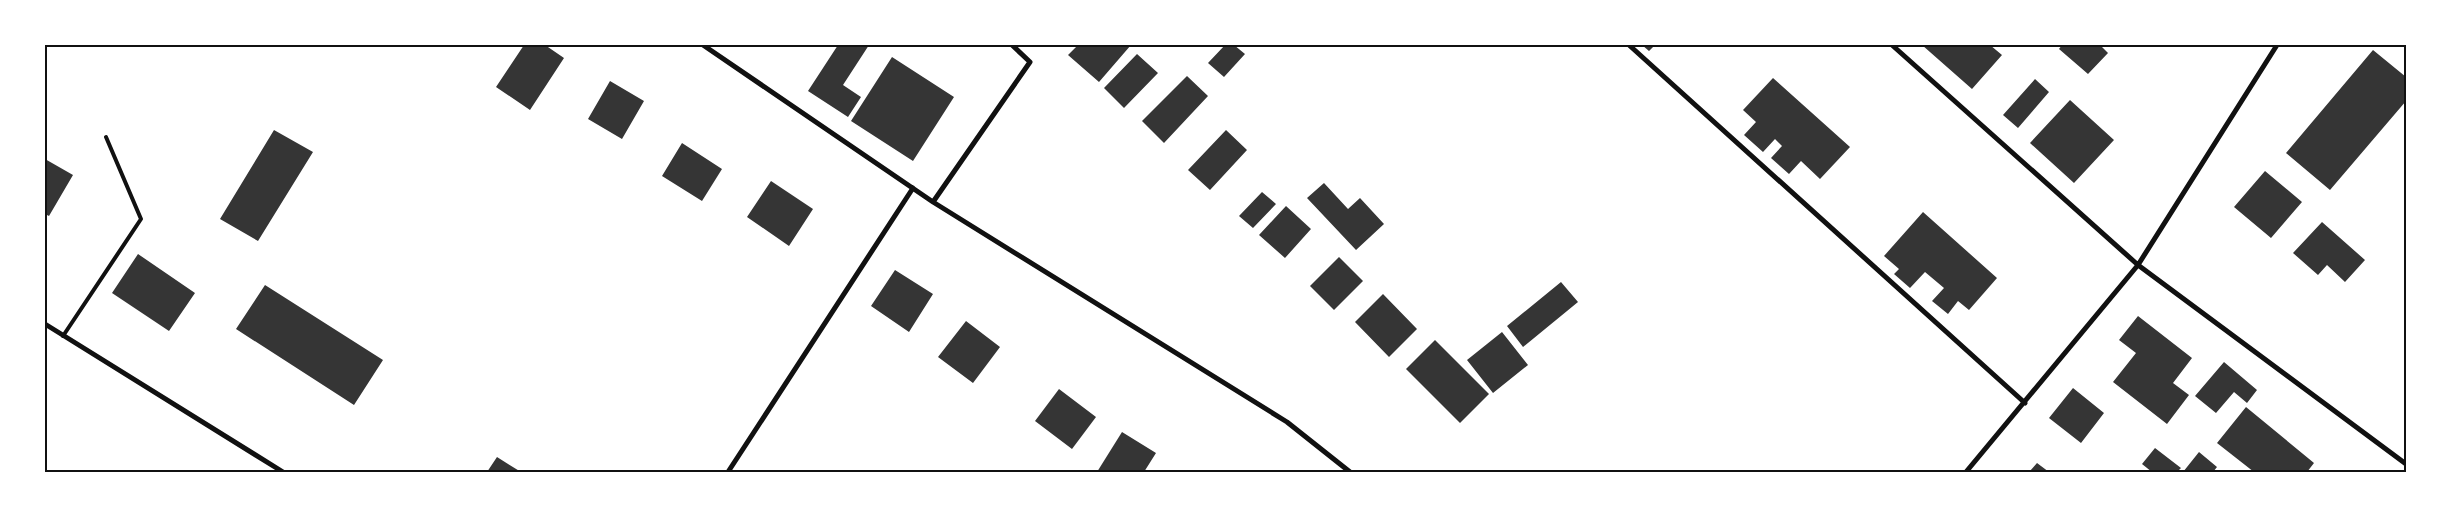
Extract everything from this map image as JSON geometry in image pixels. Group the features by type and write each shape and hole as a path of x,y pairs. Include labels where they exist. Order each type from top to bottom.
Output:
{"street":[{"path":"703,45 934,202 1287,422 1350,472"},
{"path":"934,202 1030,62 1012,45"},
{"path":"1629,45 2025,403"},
{"path":"1892,45 2138,265 2406,464"},
{"path":"1966,472 2138,265 2277,45"},
{"path":"728,472 913,188"},
{"path":"45,324 283,472"}],"lane":[{"path":"63,336 141,219 106,137"}],"building":[{"path":"524,45 545,45 564,58 530,110 496,87"},
{"path":"838,45 869,45 843,85 861,97 848,117 808,91"},
{"path":"1078,45 1131,45 1099,82 1068,55"},
{"path":"1225,45 1234,45 1245,54 1224,77 1208,63"},
{"path":"1642,45 1655,45 1649,51"},
{"path":"1922,45 1990,45 2002,55 1972,89"},
{"path":"2062,45 2100,45 2108,53 2088,74 2059,49"},
{"path":"2373,50 2406,77 2406,101 2330,190 2286,153"},
{"path":"1137,54 1158,73 1124,108 1104,88"},
{"path":"892,57 954,97 913,161 851,121"},
{"path":"1187,76 1208,96 1164,143 1142,121"},
{"path":"1773,78 1850,147 1820,179 1801,161 1789,174 1771,158 1782,146 1775,139 1763,152 1744,135 1756,122 1743,110"},
{"path":"2035,79 2049,92 2018,128 2003,115"},
{"path":"610,81 644,101 622,139 588,119"},
{"path":"2070,100 2114,140 2074,183 2030,143"},
{"path":"274,130 313,152 258,241 220,219"},
{"path":"1226,130 1247,150 1210,190 1188,170"},
{"path":"682,143 722,169 702,201 662,176"},
{"path":"45,159 73,175 49,216 45,214"},
{"path":"2265,171 2302,202 2271,238 2234,207"},
{"path":"771,181 813,209 789,246 747,217"},
{"path":"1324,183 1348,209 1360,198 1384,224 1356,250 1307,198"},
{"path":"1262,192 1276,204 1253,228 1239,216"},
{"path":"1286,206 1311,229 1285,258 1259,235"},
{"path":"1923,212 1997,278 1969,310 1958,301 1948,314 1932,301 1944,288 1925,272 1910,288 1894,274 1899,269 1884,256"},
{"path":"2322,222 2365,260 2345,282 2327,265 2318,275 2293,253"},
{"path":"138,254 195,293 169,331 112,293"},
{"path":"1339,257 1363,281 1334,310 1310,286"},
{"path":"895,270 933,294 909,332 871,306"},
{"path":"1561,282 1578,302 1523,347 1507,326"},
{"path":"265,285 383,360 354,405 236,329"},
{"path":"1383,294 1417,329 1389,357 1355,322"},
{"path":"2138,316 2192,358 2173,383 2189,395 2167,424 2113,382 2136,353 2119,340"},
{"path":"966,321 1000,347 973,383 938,357"},
{"path":"1502,332 1528,365 1493,393 1467,360"},
{"path":"1435,340 1489,394 1460,423 1406,369"},
{"path":"2224,362 2257,390 2247,403 2234,392 2216,413 2195,396"},
{"path":"2073,388 2104,413 2081,443 2049,418"},
{"path":"1059,389 1096,417 1072,449 1035,421"},
{"path":"2246,407 2314,463 2307,472 2254,472 2217,443"},
{"path":"1122,432 1156,453 1144,472 1097,472"},
{"path":"2155,448 2181,468 2177,472 2152,472 2142,464"},
{"path":"2199,452 2217,467 2213,472 2183,472"},
{"path":"497,457 521,472 487,472"},
{"path":"2037,463 2049,472 2029,472"}]}
